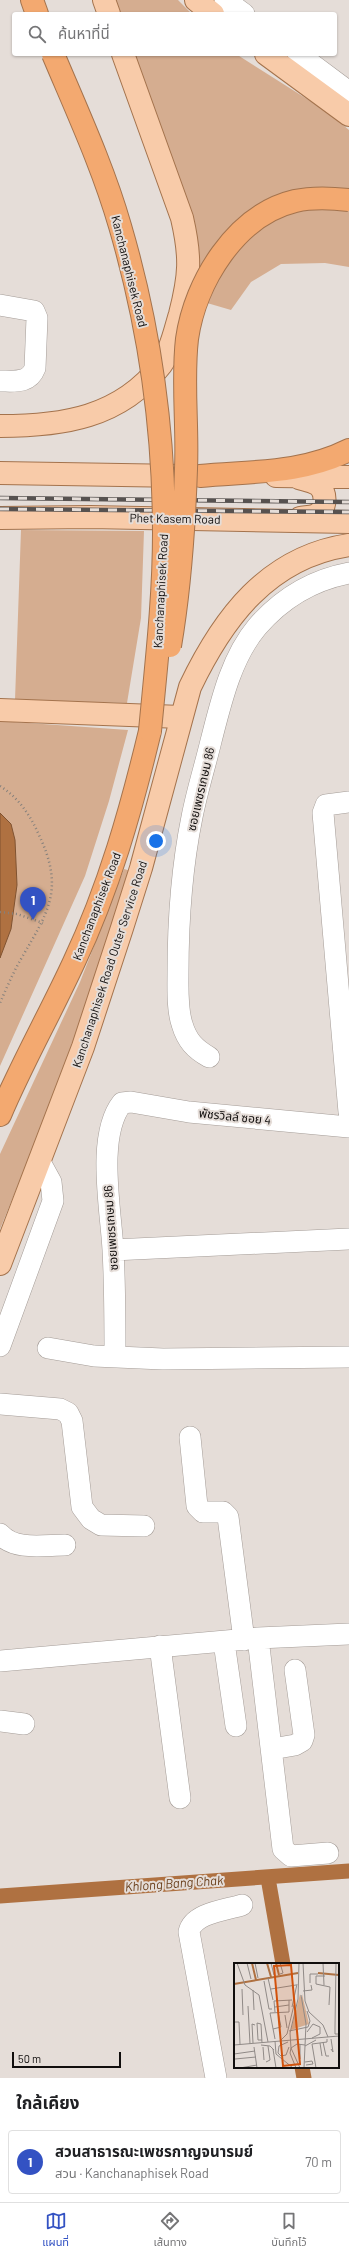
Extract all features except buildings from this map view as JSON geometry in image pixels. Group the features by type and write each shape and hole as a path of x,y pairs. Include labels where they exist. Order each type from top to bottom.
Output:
{"highway":[{"path":"32,0 36,12"},
{"name":"Kanchanaphisek Road","path":"0,1115 13,1084 75,961 112,872 137,784 150,731 160,607 164,533 159,427 151,362 120,227 101,171 54,56"},
{"path":"150,731 166,670 178,599 186,480 187,339 196,300 214,262 244,229 268,211 295,201 325,197 349,200"},
{"path":"200,476 290,470 334,458 349,450"}],"main road":[{"path":"104,0 108,12"},
{"path":"196,0 211,12"},
{"path":"0,426 32,426 74,421 108,409 136,390 161,364 174,338 190,271 189,246 182,218 123,56"},
{"path":"269,56 349,115"},
{"path":"0,473 349,477"},
{"path":"293,476 318,484 325,497 323,506 316,515 294,520"},
{"name":"Phet Kasem Road","path":"0,518 294,520 349,522"},
{"name":"Kanchanaphisek Road Outer Service Road","path":"0,1264 40,1162 82,1047 139,876 190,687 203,660 228,621 244,601 264,583 281,570 313,554 349,545"},
{"path":"0,710 181,717"}],"street":[{"path":"225,0 241,12"},
{"path":"301,56 349,92"},
{"path":"0,305 27,308 34,311 37,318 35,368 32,374 22,381 0,380"},
{"name":"ซอยเพชรเกษม 86","path":"209,1057 194,1048 181,1023 178,991 178,951 179,915 192,817 217,718 240,654 257,627 277,607 301,589 331,577 349,573"},
{"path":"349,802 326,805 323,813 341,911 349,1112"},
{"name":"พัชรวิลล์ ซอย 4","path":"122,1103 131,1102 189,1112 349,1127"},
{"name":"ซอยเพชรเกษม 86","path":"115,1357 113,1250 107,1158 113,1121 117,1110 122,1103"},
{"path":"0,1346 26,1270 53,1201 51,1182 40,1162"},
{"path":"113,1250 349,1239"},
{"path":"0,1264 26,1270"},
{"path":"48,1348 94,1356 163,1359 349,1357"},
{"path":"0,1404 60,1410 68,1413 72,1421 82,1507 91,1519 101,1525 144,1526"},
{"path":"190,1437 197,1506 203,1512 223,1512 228,1517 272,1749 283,1849 291,1856 328,1853"},
{"path":"0,1534 10,1543 20,1545 65,1545"},
{"path":"0,1661 160,1646 251,1639 349,1634"},
{"path":"224,1642 236,1726"},
{"path":"160,1646 180,1798"},
{"path":"272,1749 295,1745 302,1741 304,1734 295,1670"},
{"path":"0,1722 24,1724"},
{"path":"216,2078 189,1932 190,1926 197,1920 242,1905"}],"path":[{"path":"0,786 15,798 27,811 46,852 52,882 48,910 43,923 21,960 0,1003"},
{"path":"0,912 17,914 43,923"}],"shaded area":[{"path":"112,0 178,0 190,12 116,12"},
{"path":"132,56 239,56 326,111 349,130 349,267 325,263 281,264 251,282 231,310 190,298 195,262"},
{"path":"21,530 144,531 141,618 127,703 15,700"},
{"path":"0,721 128,730 109,801 85,876 0,1066"},
{"path":"0,813 11,824 15,840 17,885 11,929 0,958"},
{"path":"124,869 135,872 40,1131 0,1229 0,1154 80,982"}],"waterway":[{"name":"Khlong Bang Chak","path":"0,1896 349,1871"},
{"path":"268,1878 283,1963"},
{"path":"302,2068 304,2078"}],"railway":[{"path":"0,498 349,502"},
{"path":"0,509 349,512"}],"place":[{"name":"สวนสาธารณะเพชรกาญจนารมย์","path":"33,920"}]}
